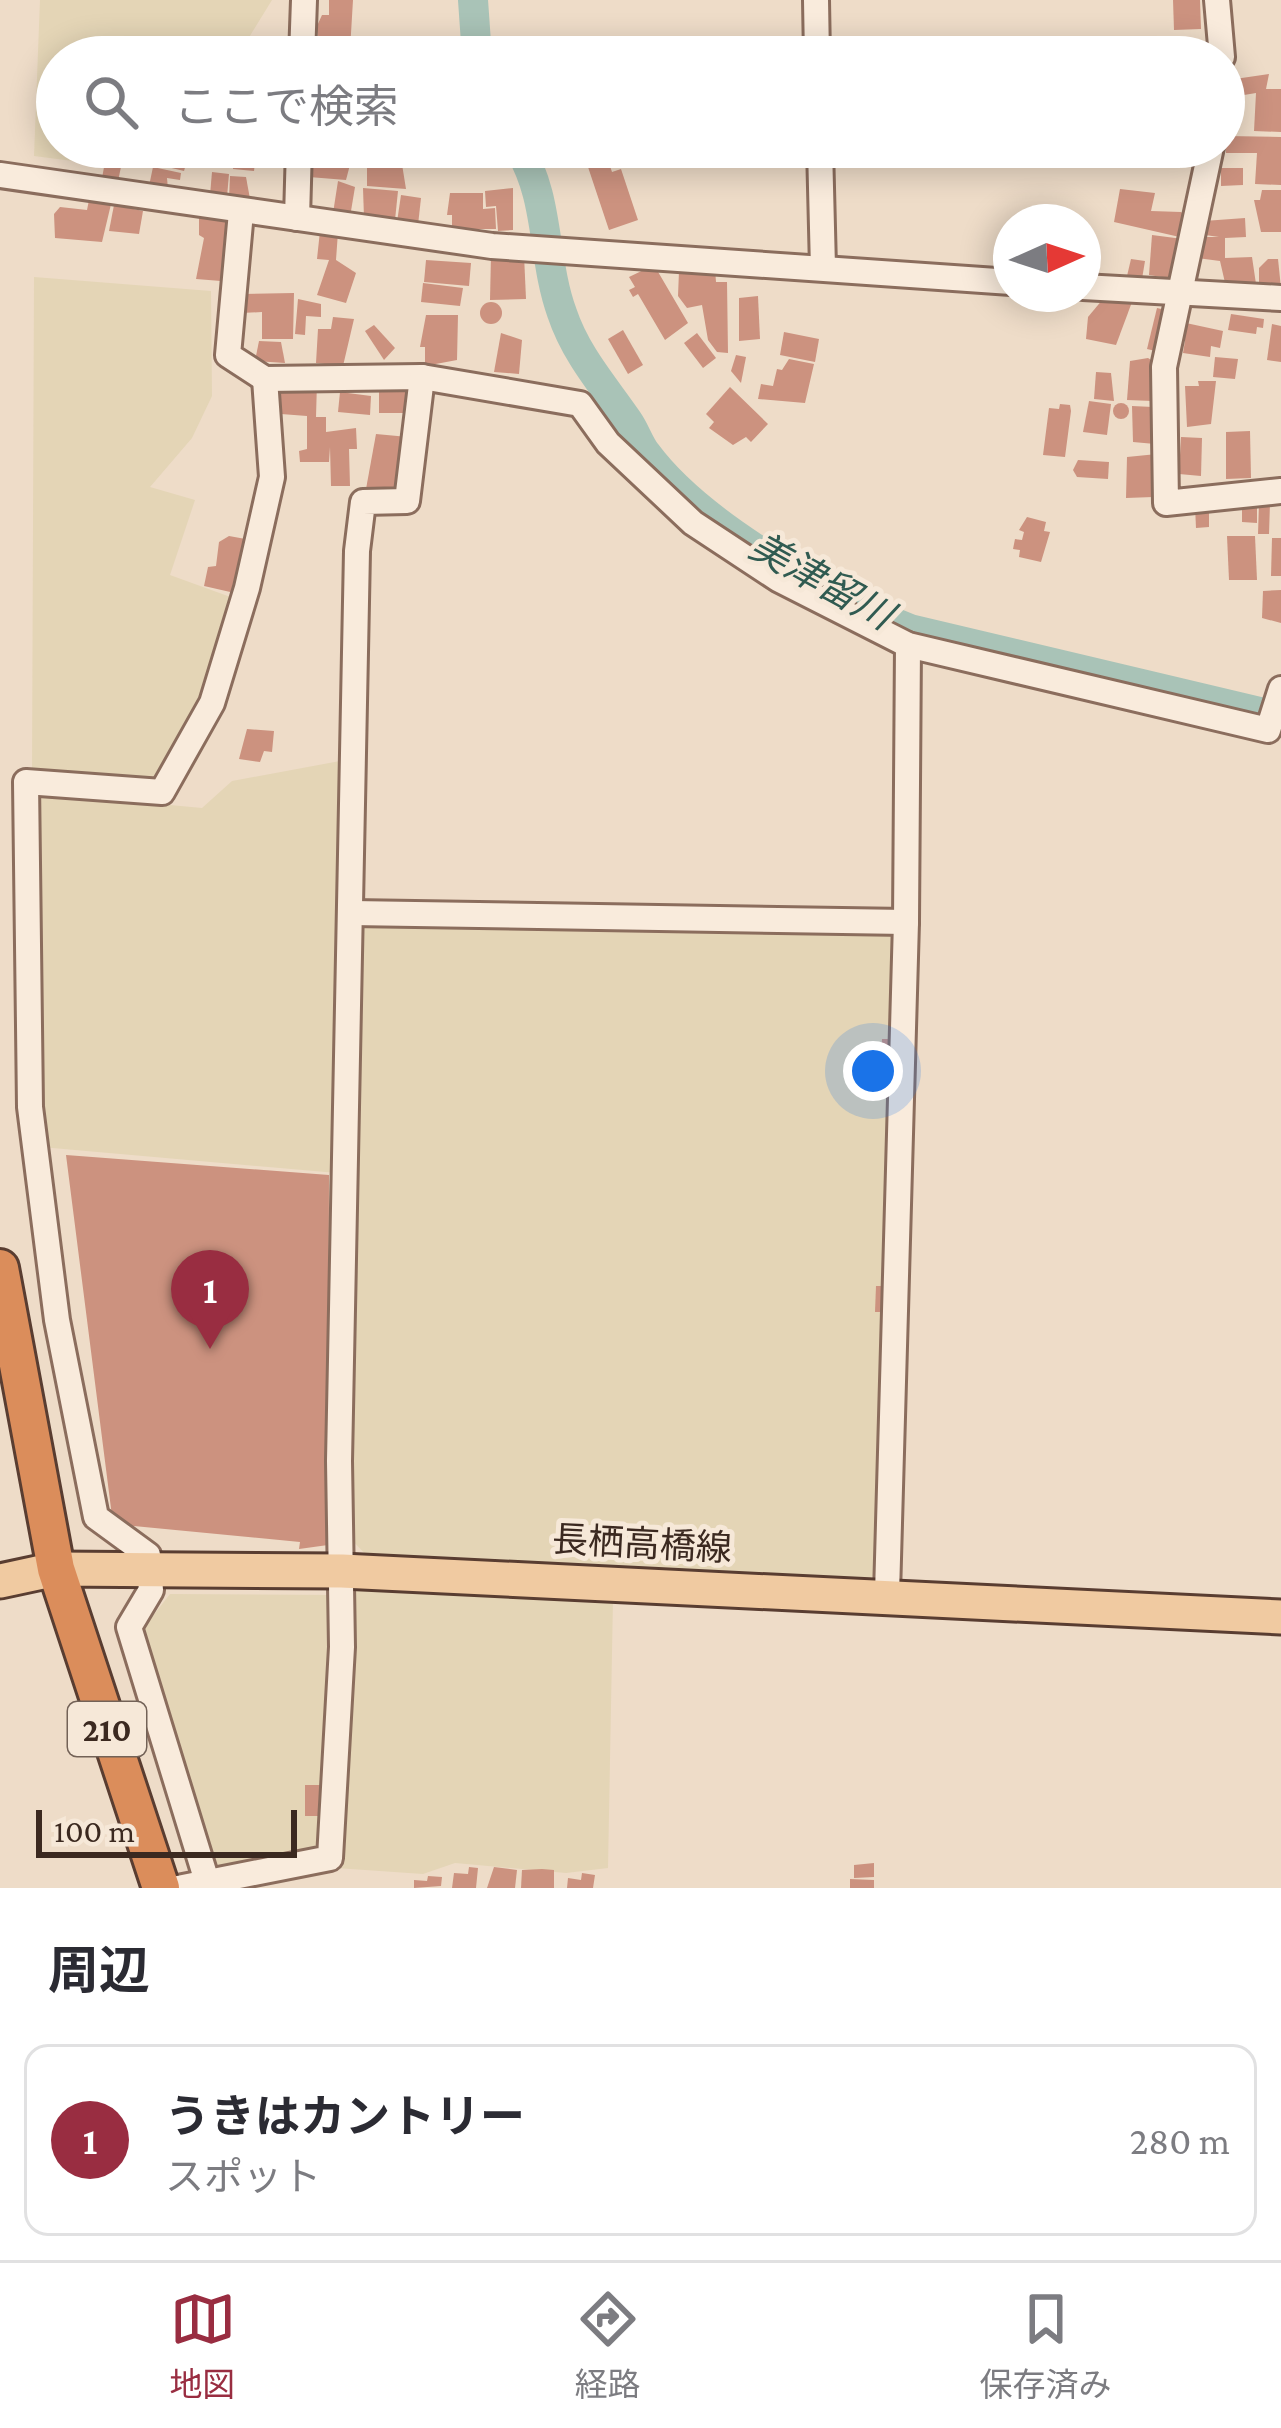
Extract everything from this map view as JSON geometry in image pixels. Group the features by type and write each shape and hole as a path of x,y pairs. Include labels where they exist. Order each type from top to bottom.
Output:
{"highway":[{"name":"210","path":"0,1268 56,1569 161,1888"}],"main road":[{"name":"長栖高橋線","path":"0,1581 56,1569 342,1571 887,1594 1281,1617"}],"street":[{"path":"303,36 304,0"},
{"path":"816,0 817,36"},
{"path":"1217,0 1220,36"},
{"path":"297,218 298,168"},
{"path":"821,168 823,268"},
{"path":"1207,168 1164,367 1166,503 1281,491"},
{"path":"0,175 492,246 993,281"},
{"path":"241,212 228,356 266,379 422,376 580,404 608,443 693,523 778,579 908,645 1268,730 1277,700"},
{"path":"1101,288 1281,298"},
{"path":"178,1888 330,1858 342,1571 339,1437 357,550 363,502 407,501 422,376"},
{"path":"207,1883 129,1627 151,1590 148,1555 96,1516 57,1320 30,1107 26,782 162,792 212,703 247,588 272,477 266,379"},
{"path":"887,1594 906,922 908,645"},
{"path":"352,913 906,922"}],"shaded area":[{"path":"40,0 272,0 250,36 39,36"},
{"path":"34,277 211,291 212,396 192,438 150,487 195,500 170,575 236,599 207,702 159,786 32,774"},
{"path":"340,761 337,1173 41,1147 31,792 202,808 232,781"},
{"path":"365,917 896,928 881,1569 867,1581 369,1558 349,1537 356,928"},
{"path":"361,1585 613,1599 608,1868 566,1873 455,1863 423,1874 336,1868 348,1599"},
{"path":"170,1594 335,1595 324,1851 216,1869 138,1635"}],"building":[{"path":"329,0 353,0 351,36 318,36 322,15 329,15"},
{"path":"1173,0 1200,0 1201,29 1174,30"},
{"path":"1269,74 1266,89 1281,89 1281,132 1254,131 1256,93 1245,95 1245,78"},
{"path":"1245,136 1281,137 1281,185 1255,184 1257,153 1245,153"},
{"path":"104,168 121,168 118,181 102,178"},
{"path":"153,168 181,173 180,180 167,178 168,189 149,186"},
{"path":"310,168 349,168 346,180 309,177"},
{"path":"367,168 403,168 406,189 367,186"},
{"path":"588,168 621,169 638,220 609,230"},
{"path":"1221,168 1243,168 1243,185 1221,186"},
{"path":"212,172 229,174 227,197 210,195"},
{"path":"230,176 246,177 250,199 229,198"},
{"path":"338,181 355,187 351,211 345,215 333,213"},
{"path":"363,188 398,191 395,220 364,218"},
{"path":"513,188 513,230 498,231 496,206 486,207 485,191"},
{"path":"1120,189 1155,193 1151,211 1181,212 1187,217 1184,238 1114,222"},
{"path":"1262,190 1281,190 1281,232 1261,232 1254,200 1260,200"},
{"path":"450,193 483,193 483,209 495,208 496,229 452,229 452,215 447,215"},
{"path":"90,195 112,200 102,242 55,238 54,214 60,207 87,210"},
{"path":"401,195 421,198 418,225 397,222"},
{"path":"114,205 143,211 139,234 109,231"},
{"path":"199,215 229,216 226,278 221,281 196,279 204,238 199,235"},
{"path":"1245,218 1246,237 1225,238 1225,258 1252,257 1256,284 1226,287 1220,261 1197,258 1198,237 1219,237 1205,235 1204,221"},
{"path":"320,231 338,232 336,260 356,273 346,303 317,295 329,260 317,259"},
{"path":"1152,235 1183,239 1175,279 1149,275"},
{"path":"491,255 524,255 526,299 490,300"},
{"path":"1131,259 1145,261 1142,279 1127,276"},
{"path":"1268,259 1278,259 1281,288 1259,288 1259,268"},
{"path":"426,260 471,263 469,286 424,282"},
{"path":"654,265 688,323 665,340 638,294 633,297 629,290 635,287 629,277"},
{"path":"715,269 716,282 727,282 728,353 717,352 708,340 702,305 687,308 678,296 679,271"},
{"path":"423,283 463,288 460,306 421,302"},
{"path":"294,293 293,339 262,339 262,312 241,313 241,294"},
{"path":"758,296 760,339 739,341 739,298"},
{"path":"298,299 321,304 321,317 306,316 305,335 295,334"},
{"path":"1101,301 1132,302 1116,345 1086,339 1088,317 1101,312"},
{"path":"491,302 502,313 491,324 480,313"},
{"path":"1157,308 1170,311 1160,352 1147,349"},
{"path":"1231,314 1264,319 1263,328 1257,327 1256,334 1228,330"},
{"path":"426,315 458,315 457,360 425,366 425,347 420,347"},
{"path":"333,317 354,319 343,366 316,363 318,329 331,329"},
{"path":"1186,323 1223,331 1220,348 1211,346 1210,357 1183,353 1185,341 1179,340"},
{"path":"1272,324 1281,326 1281,362 1267,360"},
{"path":"374,325 395,348 384,360 365,331"},
{"path":"623,330 643,365 628,374 608,339"},
{"path":"784,332 819,339 815,362 780,355"},
{"path":"501,333 522,340 519,374 494,372"},
{"path":"697,333 716,358 703,368 684,343"},
{"path":"259,341 281,342 285,363 255,361"},
{"path":"736,355 746,357 741,383 731,371"},
{"path":"1215,357 1238,359 1235,379 1213,377"},
{"path":"1148,358 1154,362 1153,401 1127,400 1130,361"},
{"path":"789,359 814,364 805,403 758,399 761,384 773,386 777,369 782,370"},
{"path":"1096,372 1111,373 1114,401 1094,399"},
{"path":"379,378 410,378 409,413 379,413"},
{"path":"279,381 317,382 316,417 326,417 326,432 356,428 357,449 349,449 350,486 331,486 330,447 329,462 300,462 299,451 307,449 307,416 281,414"},
{"path":"1198,381 1216,381 1211,424 1187,427 1185,386 1199,386"},
{"path":"730,387 768,424 751,442 746,437 733,445 709,428 714,422 706,414"},
{"path":"340,392 371,396 370,415 338,412"},
{"path":"1089,401 1111,404 1107,435 1083,432"},
{"path":"1121,403 1129,411 1121,419 1113,411"},
{"path":"1060,404 1070,405 1071,411 1065,457 1043,455 1049,408 1059,409"},
{"path":"1132,406 1153,407 1155,444 1133,442"},
{"path":"1250,431 1251,478 1226,479 1226,432"},
{"path":"376,434 408,437 397,492 366,489"},
{"path":"1181,437 1202,438 1201,476 1179,474"},
{"path":"1157,454 1157,467 1151,467 1151,485 1157,485 1153,497 1126,498 1127,457"},
{"path":"1078,460 1109,462 1108,479 1077,477 1073,470"},
{"path":"1259,502 1270,502 1269,534 1258,534"},
{"path":"1195,506 1209,506 1209,527 1196,528"},
{"path":"1242,507 1257,507 1257,523 1242,522"},
{"path":"1027,517 1046,522 1044,531 1050,532 1041,562 1019,557 1020,550 1013,549 1015,539 1022,540 1024,532 1019,530"},
{"path":"229,536 251,540 239,594 204,586 208,567 216,566 219,542"},
{"path":"1227,536 1255,536 1257,580 1229,580"},
{"path":"1272,538 1281,538 1281,576 1271,576"},
{"path":"1281,590 1281,623 1262,618 1263,591"},
{"path":"247,729 274,731 272,752 264,751 260,762 239,759"},
{"path":"882,1039 893,1039 892,1061 881,1060"},
{"path":"66,1155 329,1175 328,1545 299,1549 300,1542 113,1524"},
{"path":"876,1286 887,1286 886,1312 875,1312"},
{"path":"305,1785 329,1785 329,1816 305,1816"},
{"path":"874,1863 874,1877 854,1878 854,1865"},
{"path":"469,1867 478,1868 476,1888 452,1888 454,1873 468,1874"},
{"path":"494,1867 517,1870 515,1888 487,1888"},
{"path":"522,1870 554,1870 554,1888 521,1888"},
{"path":"582,1873 595,1875 593,1888 567,1888 568,1878 581,1880"},
{"path":"428,1876 442,1877 441,1886 414,1888 414,1880 427,1881"},
{"path":"850,1879 874,1880 874,1888 850,1888"}],"waterway":[{"name":"美津留川","path":"473,0 476,36"},
{"name":"美津留川","path":"529,168 556,292 575,343 646,453 669,480 731,532 804,578 910,629 1281,717"}],"place":[{"name":"うきはカントリー","path":"210,1349"}]}
